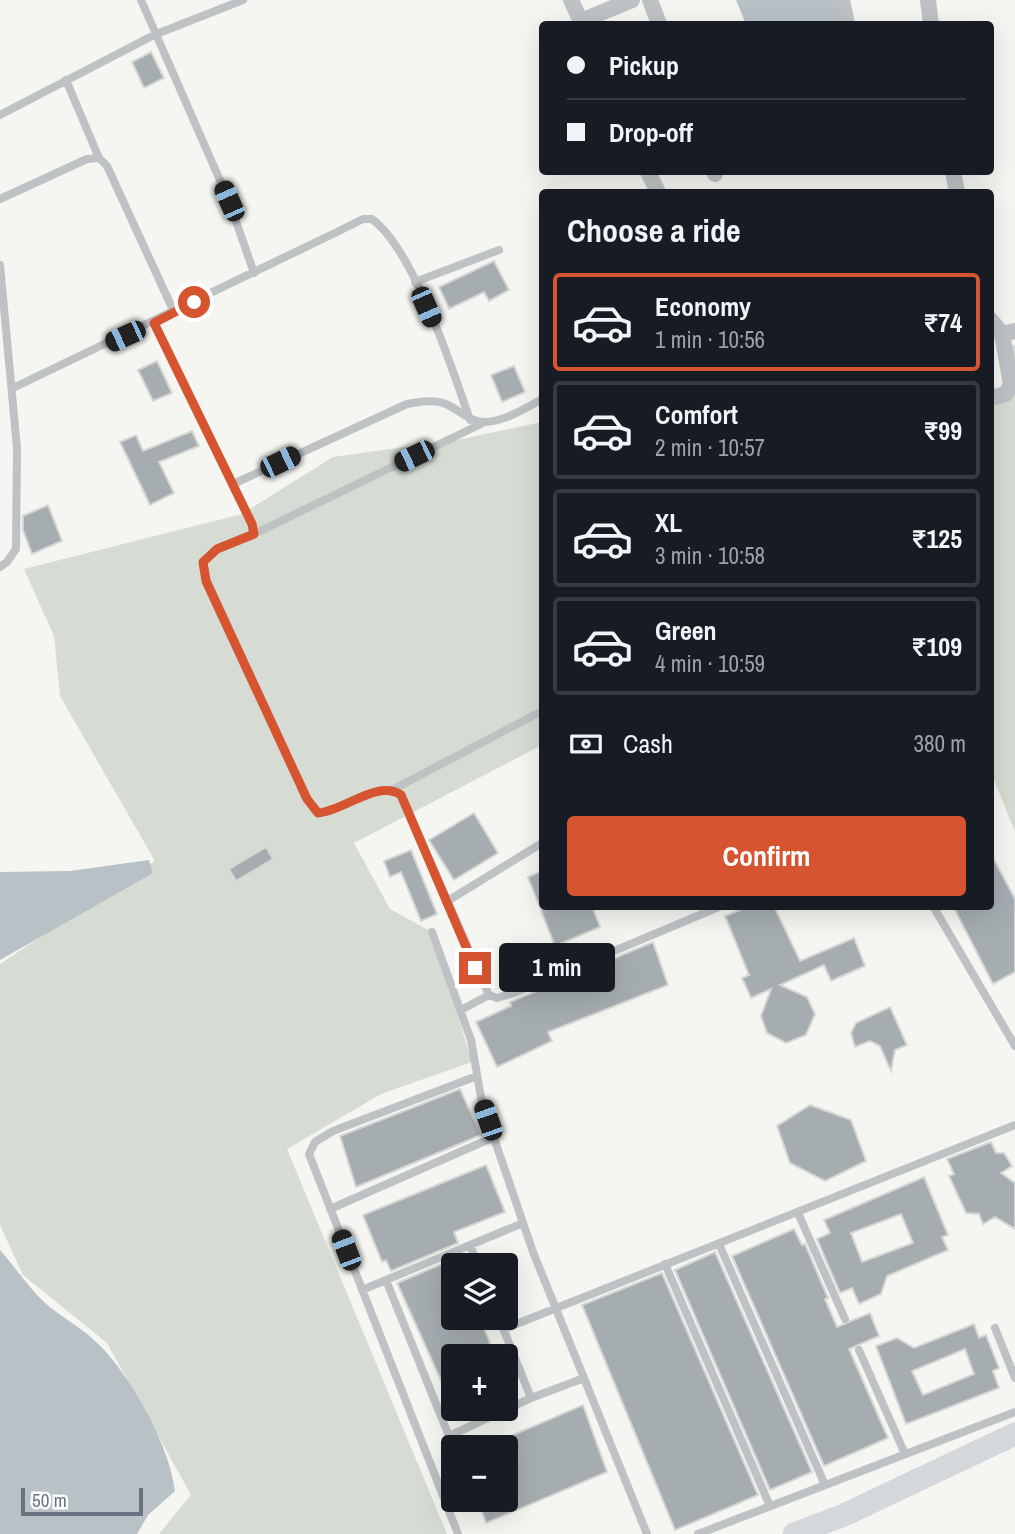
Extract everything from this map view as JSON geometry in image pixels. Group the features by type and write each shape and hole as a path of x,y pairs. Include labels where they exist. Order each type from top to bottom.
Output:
{"street":[{"path":"571,0 580,21"},
{"path":"585,21 632,0"},
{"path":"650,0 658,21"},
{"path":"842,0 846,21"},
{"path":"929,0 931,21"},
{"path":"994,322 1009,332 1013,386 1006,394 994,397"},
{"path":"794,1534 844,1515 1015,1434"}],"lane":[{"path":"141,0 154,35 229,201 254,272"},
{"path":"0,115 154,35 243,0"},
{"path":"66,80 99,159 107,166 174,312"},
{"path":"0,200 87,159 99,159"},
{"path":"13,388 154,323 363,219 372,219 397,243 448,357 470,420"},
{"path":"415,282 499,250"},
{"path":"0,265 17,448 16,549 0,567"},
{"path":"154,323 233,484 254,534"},
{"path":"0,368 11,366"},
{"path":"539,400 497,421 483,423 254,534 217,549 203,562 206,581 307,799 318,813 331,812 380,791 393,790 539,713"},
{"path":"233,484 407,404 430,401 444,403 470,420 483,423"},
{"path":"393,790 401,795 489,995"},
{"path":"446,902 539,845"},
{"path":"461,1010 489,995 498,998 514,993 711,910"},
{"path":"935,910 1015,1046"},
{"path":"432,932 461,1010 494,1137 523,1223 648,1534"},
{"path":"457,1534 309,1154 315,1142 333,1132 477,1076"},
{"path":"518,1323 1015,1125"},
{"path":"330,1209 494,1137"},
{"path":"798,1213 845,1318"},
{"path":"362,1290 523,1223"},
{"path":"719,1244 825,1485"},
{"path":"470,1245 473,1253"},
{"path":"665,1264 770,1507"},
{"path":"386,1280 449,1436 531,1398 584,1378"},
{"path":"995,1328 1015,1378"},
{"path":"503,1330 531,1398"},
{"path":"859,1350 905,1454"},
{"path":"698,1534 1015,1412"}],"shaded area":[{"path":"736,0 836,0 841,21 745,21"},
{"path":"1015,345 1015,832 994,780 994,398 1005,396 997,348"},
{"path":"539,423 539,747 354,843 390,909 432,932 472,1062 381,1094 287,1149 447,1534 159,1534 191,1495 107,1343 23,1275 0,1225 0,964 155,861 60,696 54,636 24,569 242,514 333,457 462,439"},
{"path":"149,860 153,873 0,960 0,872 70,871"},
{"path":"0,1250 45,1303 109,1355 134,1390 157,1432 172,1473 175,1491 148,1515 137,1534 0,1534"}],"building":[{"path":"151,52 164,78 144,88 132,62"},
{"path":"494,261 509,290 489,301 484,292 449,309 439,287"},
{"path":"157,361 172,393 153,401 138,370"},
{"path":"514,366 525,392 502,402 491,375"},
{"path":"192,431 199,446 159,462 174,493 150,505 120,442 136,435 143,451"},
{"path":"48,505 62,541 32,554 23,530 23,516"},
{"path":"474,813 498,853 454,880 429,840"},
{"path":"266,847 273,859 236,881 229,869"},
{"path":"411,850 437,914 421,921 401,872 390,877 384,861"},
{"path":"994,860 1015,899 1015,972 993,984 955,910 994,910"},
{"path":"539,872 539,905 528,877"},
{"path":"541,910 594,910 600,927 555,946"},
{"path":"739,910 776,910 800,961 854,938 865,966 831,981 824,965 780,985 807,997 815,1014 806,1035 786,1043 767,1033 761,1016 771,989 751,998 742,978 749,975 725,916"},
{"path":"653,942 668,985 548,1032 552,1041 497,1067 476,1022 511,1006 510,1002"},
{"path":"890,1007 907,1045 895,1050 891,1071 880,1046 870,1041 855,1047 851,1033 856,1023"},
{"path":"460,1089 481,1135 356,1187 340,1136"},
{"path":"810,1105 851,1120 866,1161 825,1181 790,1163 777,1126"},
{"path":"991,1142 996,1153 1004,1153 1012,1166 1001,1173 1015,1183 1015,1229 995,1217 983,1224 979,1214 966,1213 949,1176 954,1174 947,1159"},
{"path":"486,1165 505,1212 454,1232 458,1243 391,1271 386,1260 382,1262 363,1215"},
{"path":"924,1177 948,1235 942,1237 948,1250 887,1276 881,1294 859,1304 852,1288 840,1293 817,1239 830,1233 824,1220","holes":["901,1214 913,1243 862,1262 851,1233"]},
{"path":"794,1229 802,1245 805,1244 837,1327 870,1313 879,1336 849,1349 888,1438 824,1466 732,1256"},
{"path":"715,1252 812,1472 770,1490 675,1270"},
{"path":"441,1264 441,1330 485,1330 490,1344 441,1344 441,1380 397,1283"},
{"path":"662,1273 758,1495 675,1530 582,1305"},
{"path":"974,1324 979,1338 986,1335 999,1368 993,1371 999,1388 906,1424 876,1346 897,1338 914,1348","holes":["965,1349 974,1374 923,1395 912,1371"]},
{"path":"583,1405 607,1472 518,1510 518,1435 513,1435"},
{"path":"482,1512 512,1512 486,1523"}],"route":[{"path":"194,302 154,323 252,524 254,534 217,549 203,562 206,581 307,799 318,813 331,812 380,791 393,790 401,795 475,968"}]}
